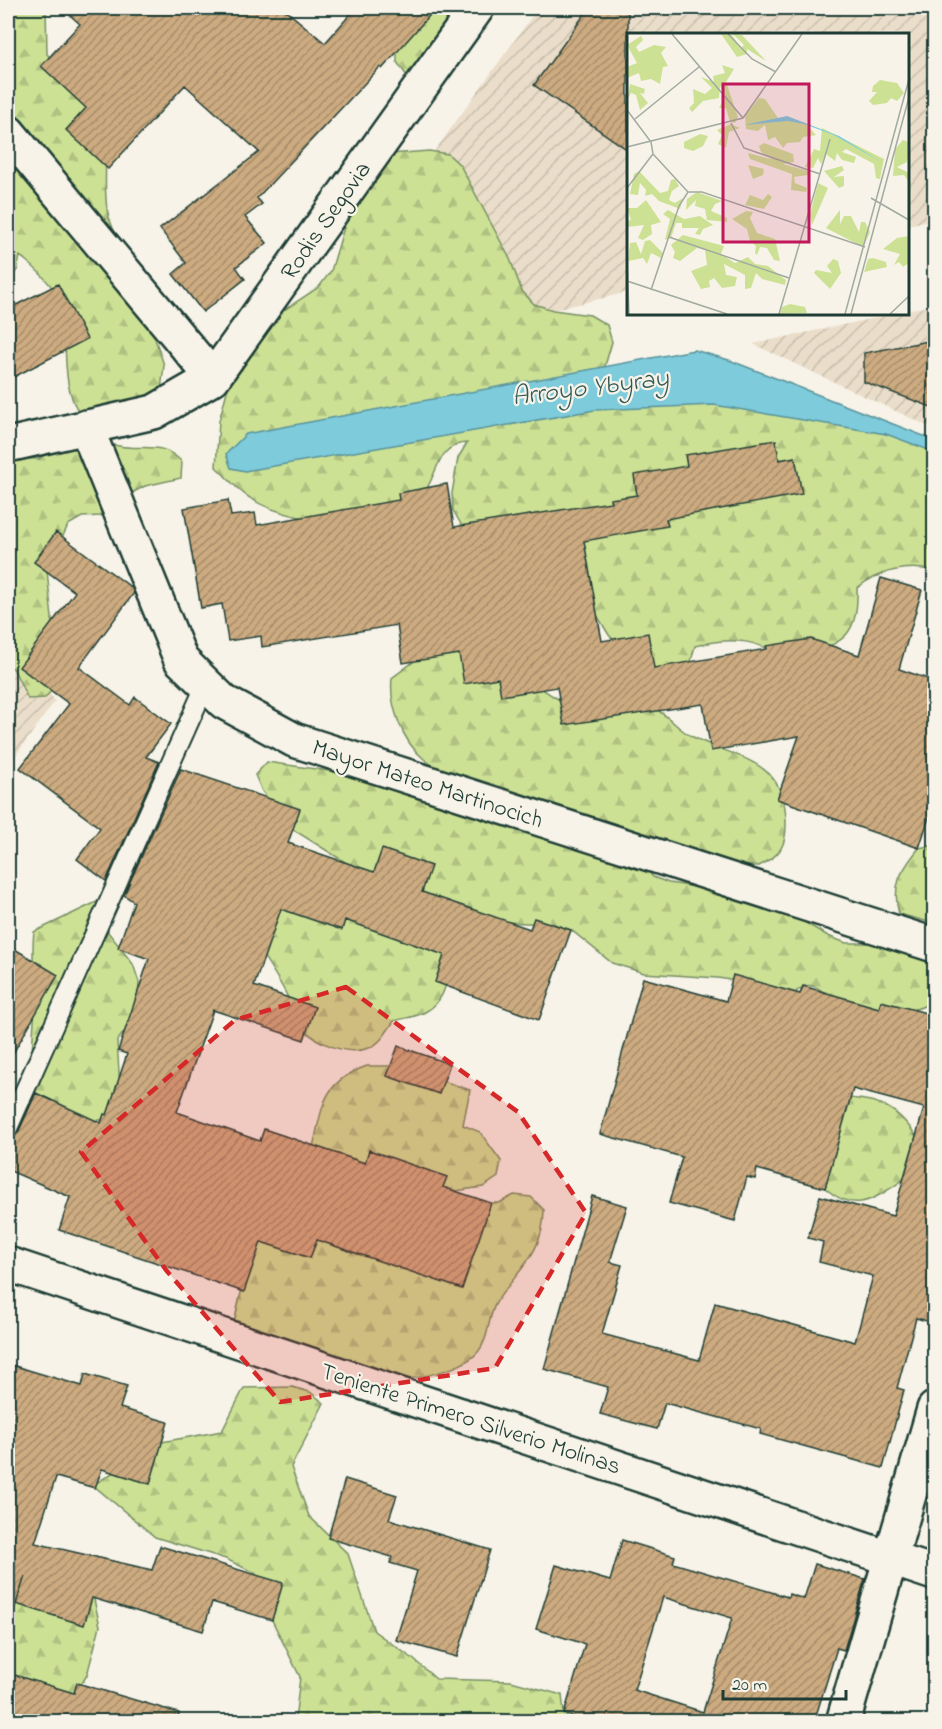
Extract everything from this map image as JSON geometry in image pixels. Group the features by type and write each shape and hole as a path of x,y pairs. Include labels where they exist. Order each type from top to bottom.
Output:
{"street":[{"name":"Rodis Segovia","path":"8,445 154,412 213,378 477,8"},
{"path":"8,132 213,378"},
{"name":"Mayor Mateo Martinocich","path":"86,427 181,660 224,702 294,740 934,945"},
{"name":"Teniente Primero Silverio Molinas","path":"8,1264 934,1573"},
{"path":"843,1722 934,1408"}],"lane":[{"path":"8,1128 206,684"}],"highlighted area":[{"path":"346,987 518,1112 586,1213 495,1368 280,1402 166,1270 81,1152 235,1020"}],"shaded area":[{"path":"538,8 934,8 934,219 909,225 909,33 627,33 627,292 520,318 410,185"},
{"path":"934,305 934,429 753,344 889,315 909,315 909,310"},
{"path":"8,637 55,701 8,766"}],"green space":[{"path":"8,8 46,8 47,54 59,68 82,79 104,138 106,197 110,221 123,245 164,365 161,390 90,427 76,407 68,385 64,315 60,301 51,286 20,256 17,271 8,281"},
{"path":"435,8 478,8 440,76 407,76 397,62 397,45"},
{"path":"429,151 448,154 460,165 510,259 522,291 534,304 553,310 590,315 607,325 612,342 602,376 721,396 934,445 934,571 914,568 894,570 865,582 857,588 854,620 843,638 793,661 769,649 746,642 722,641 695,646 686,680 632,660 609,635 581,589 470,540 453,510 452,493 458,458 467,443 449,449 438,464 426,491 416,501 355,521 327,522 299,517 271,508 241,491 216,467 219,421 237,354 275,316 319,287 331,271 354,194 390,154"},
{"path":"85,436 119,446 167,451 182,462 181,478 145,486 128,495 100,516 82,517 68,525 47,571 52,618 51,652 57,684 45,698 28,699 13,668 8,667 8,458 39,459 52,447"},
{"path":"443,647 508,668 558,699 571,704 630,703 649,706 661,712 687,734 743,758 769,774 778,787 784,803 786,825 783,845 772,858 759,866 642,864 653,877 669,883 724,891 780,908 828,936 846,943 884,943 934,959 934,1001 910,1011 851,1012 818,988 811,986 803,987 786,1004 823,1096 876,1102 897,1113 916,1136 903,1180 873,1198 855,1202 846,1201 825,1188 828,1179 825,1162 755,984 718,978 644,973 612,963 571,930 554,924 473,921 353,867 289,827 262,791 255,775 267,762 336,772 470,784 424,759 409,743 395,711 392,678 424,654"},
{"path":"934,845 933,923 899,914 896,895 899,879 919,848"},
{"path":"105,898 108,932 133,964 139,982 137,1016 117,1041 121,1103 113,1119 72,1122 42,1109 34,1082 32,1056 35,1002 34,932"},
{"path":"250,899 446,927 448,974 442,996 425,1012 394,1021 380,1040 369,1048 339,1049 318,1040 296,1019 280,982 244,926"},
{"path":"367,1066 399,1066 470,1090 463,1125 480,1132 501,1161 498,1177 483,1187 448,1192 343,1165 313,1147 323,1107 333,1088 352,1072"},
{"path":"514,1195 531,1197 544,1210 540,1237 529,1259 497,1301 482,1346 470,1359 458,1365 414,1378 374,1379 234,1323 248,1270 258,1247 275,1223 453,1265 491,1203 499,1203"},
{"path":"292,1387 310,1392 324,1403 291,1467 309,1516 348,1554 374,1631 412,1658 436,1679 511,1681 562,1695 564,1714 572,1721 295,1721 300,1677 272,1620 265,1587 255,1573 226,1559 155,1537 93,1485 162,1442 222,1431 244,1388"},
{"path":"21,1595 93,1595 100,1626 87,1675 69,1705 33,1719 8,1701 8,1610"}],"water":[{"name":"Arroyo Ybyray","path":"694,350 729,360 934,440 934,452 886,434 714,405 595,410 245,471 231,468 226,454 246,434"}],"building":[{"path":"62,8 283,8 325,43 356,8 436,8 382,69 380,67 257,198 262,204 245,217 267,243 236,267 245,279 203,312 173,274 186,263 160,229 259,152 185,85 108,169 66,130 86,108 41,66 80,24"},
{"path":"589,8 628,8 627,149 534,85"},
{"path":"58,284 87,339 8,380 8,309"},
{"path":"934,340 934,408 864,382 864,353"},
{"path":"776,440 779,460 795,457 802,494 666,519 668,526 584,541 602,641 648,633 654,668 767,649 766,646 811,639 859,655 881,578 922,590 899,669 934,681 934,802 919,848 777,799 799,736 711,751 703,704 564,725 557,687 501,696 498,678 464,684 459,654 403,663 397,625 262,647 261,636 228,641 222,604 201,608 184,508 228,500 231,516 255,513 257,525 399,500 398,493 447,484 454,527 611,502 610,499 637,495 634,475 687,466 685,455"},
{"path":"56,532 132,588 134,593 79,667 130,705 135,697 171,724 146,757 159,762 106,881 77,859 100,828 20,768 69,704 19,667 75,592 34,562"},
{"path":"181,769 300,809 288,843 374,872 382,849 431,866 422,892 530,929 534,918 571,930 539,1020 435,982 444,955 345,920 342,930 281,909 254,986 315,1007 304,1040 213,1010 177,1112 260,1141 264,1129 365,1163 369,1150 447,1177 443,1187 491,1203 462,1289 317,1240 310,1258 261,1242 244,1292 59,1230 70,1197 8,1170 8,1139 18,1133 36,1093 101,1123 104,1114 107,1115 127,1054 118,1051 149,959 118,948 134,902 124,895"},
{"path":"8,945 58,975 8,1062"},
{"path":"733,975 800,994 803,986 879,1008 881,1001 934,1015 934,1323 916,1318 897,1388 904,1390 883,1468 760,1434 761,1429 665,1403 657,1429 600,1414 608,1387 544,1369 592,1196 627,1206 610,1262 622,1265 602,1334 699,1360 715,1303 855,1342 873,1276 819,1262 823,1242 808,1238 820,1196 893,1216 924,1108 853,1089 825,1188 757,1169 755,1179 747,1177 735,1221 669,1203 682,1157 600,1134 643,978 726,1001"},
{"path":"398,1046 450,1064 439,1094 387,1076"},
{"path":"8,1364 82,1386 85,1374 127,1386 120,1408 168,1422 150,1484 102,1469 95,1488 56,1477 35,1543 152,1570 160,1546 283,1583 272,1620 212,1602 203,1631 92,1598 84,1625 16,1604 25,1576 15,1607 8,1606"},
{"path":"345,1479 397,1495 389,1519 490,1550 457,1657 396,1640 417,1571 390,1563 392,1557 328,1538"},
{"path":"622,1540 675,1556 673,1563 788,1597 789,1594 804,1599 815,1564 865,1579 844,1650 837,1648 814,1722 590,1722 564,1714 585,1644 536,1629 556,1565 610,1581","holes":["663,1597 732,1618 703,1712 634,1690"]},
{"path":"8,1673 74,1693 77,1683 179,1713 178,1722 8,1722"}]}
